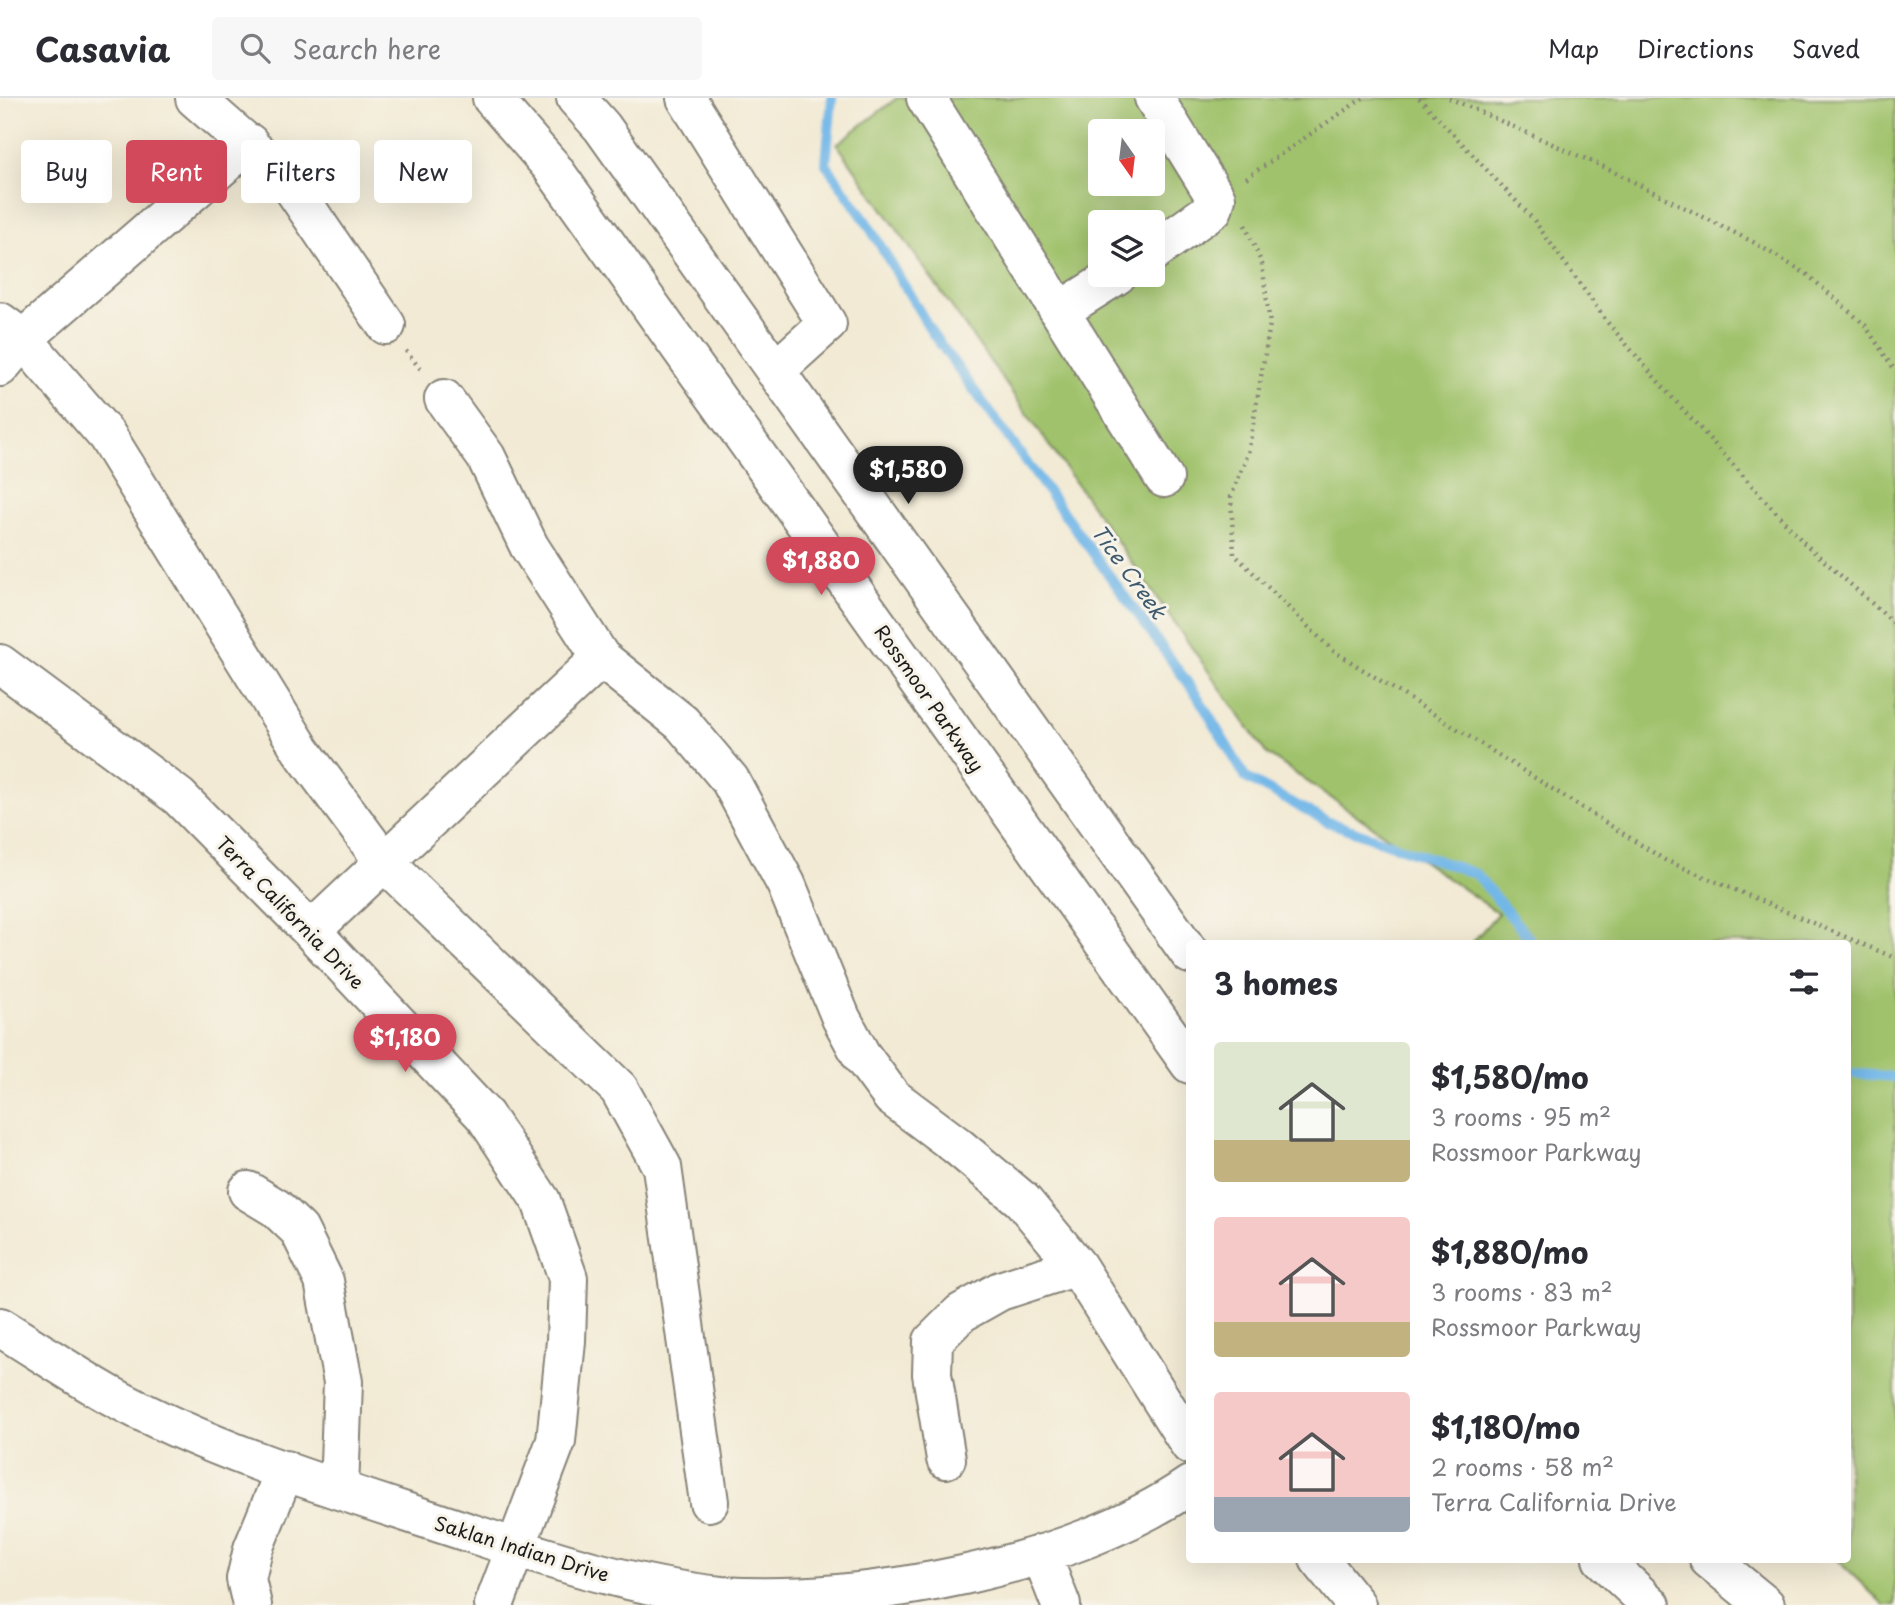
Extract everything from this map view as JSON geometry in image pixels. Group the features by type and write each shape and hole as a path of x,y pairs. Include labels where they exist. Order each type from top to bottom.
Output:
{"street":[{"path":"195,98 244,140"},
{"name":"Rossmoor Parkway","path":"492,98 551,166 1186,1058"},
{"path":"576,98 602,127 1186,948"},
{"path":"686,98 827,324 775,371"},
{"path":"926,98 1164,478"},
{"path":"1154,98 1216,198 1213,209 1165,243"},
{"path":"241,151 8,343 107,436 301,750 384,862 619,1089 662,1167 709,1502"},
{"path":"303,203 386,325"},
{"path":"1060,311 1098,287"},
{"path":"444,399 486,457 529,546 601,658 682,723 730,780 786,884 841,1018 861,1055 892,1097 956,1144 1022,1200 1077,1266 1186,1439"},
{"path":"311,931 601,658"},
{"name":"Terra California Drive","path":"0,664 179,797 311,931 485,1116 541,1201 568,1278 566,1341 556,1441 494,1605"},
{"path":"248,1191 276,1208 299,1230 324,1281 343,1382 339,1490"},
{"path":"946,1459 932,1374 933,1341 961,1313 1000,1291 1077,1266"},
{"name":"Saklan Indian Drive","path":"0,1327 108,1394 215,1443 339,1490 516,1547 605,1591 808,1602 887,1591 999,1568 1089,1539 1186,1487"},
{"path":"252,1605 246,1579 253,1549 285,1470"},
{"path":"1041,1554 1061,1605"},
{"path":"1322,1563 1356,1605"},
{"path":"1606,1563 1651,1605"},
{"path":"1714,1563 1765,1605"}],"path":[{"path":"1363,98 1216,198 1245,226 1262,264 1270,324 1248,454 1231,497 1234,554 1332,650 1665,860 1895,958"},
{"path":"1419,98 1533,219 1608,323 1669,394 1803,542 1895,624"},
{"path":"1449,98 1616,173 1753,242 1808,275 1865,324 1895,371"},
{"path":"386,325 444,399"}],"green space":[{"path":"897,98 1895,98 1895,1605 1884,1605 1840,1563 1851,1563 1851,940 1475,940 1498,913 1266,753 837,144"}],"waterway":[{"name":"Tice Creek","path":"832,98 826,164 867,223 933,334 1198,697 1246,778 1328,822 1476,874 1531,940"},
{"name":"Tice Creek","path":"1851,1073 1895,1077"}]}
